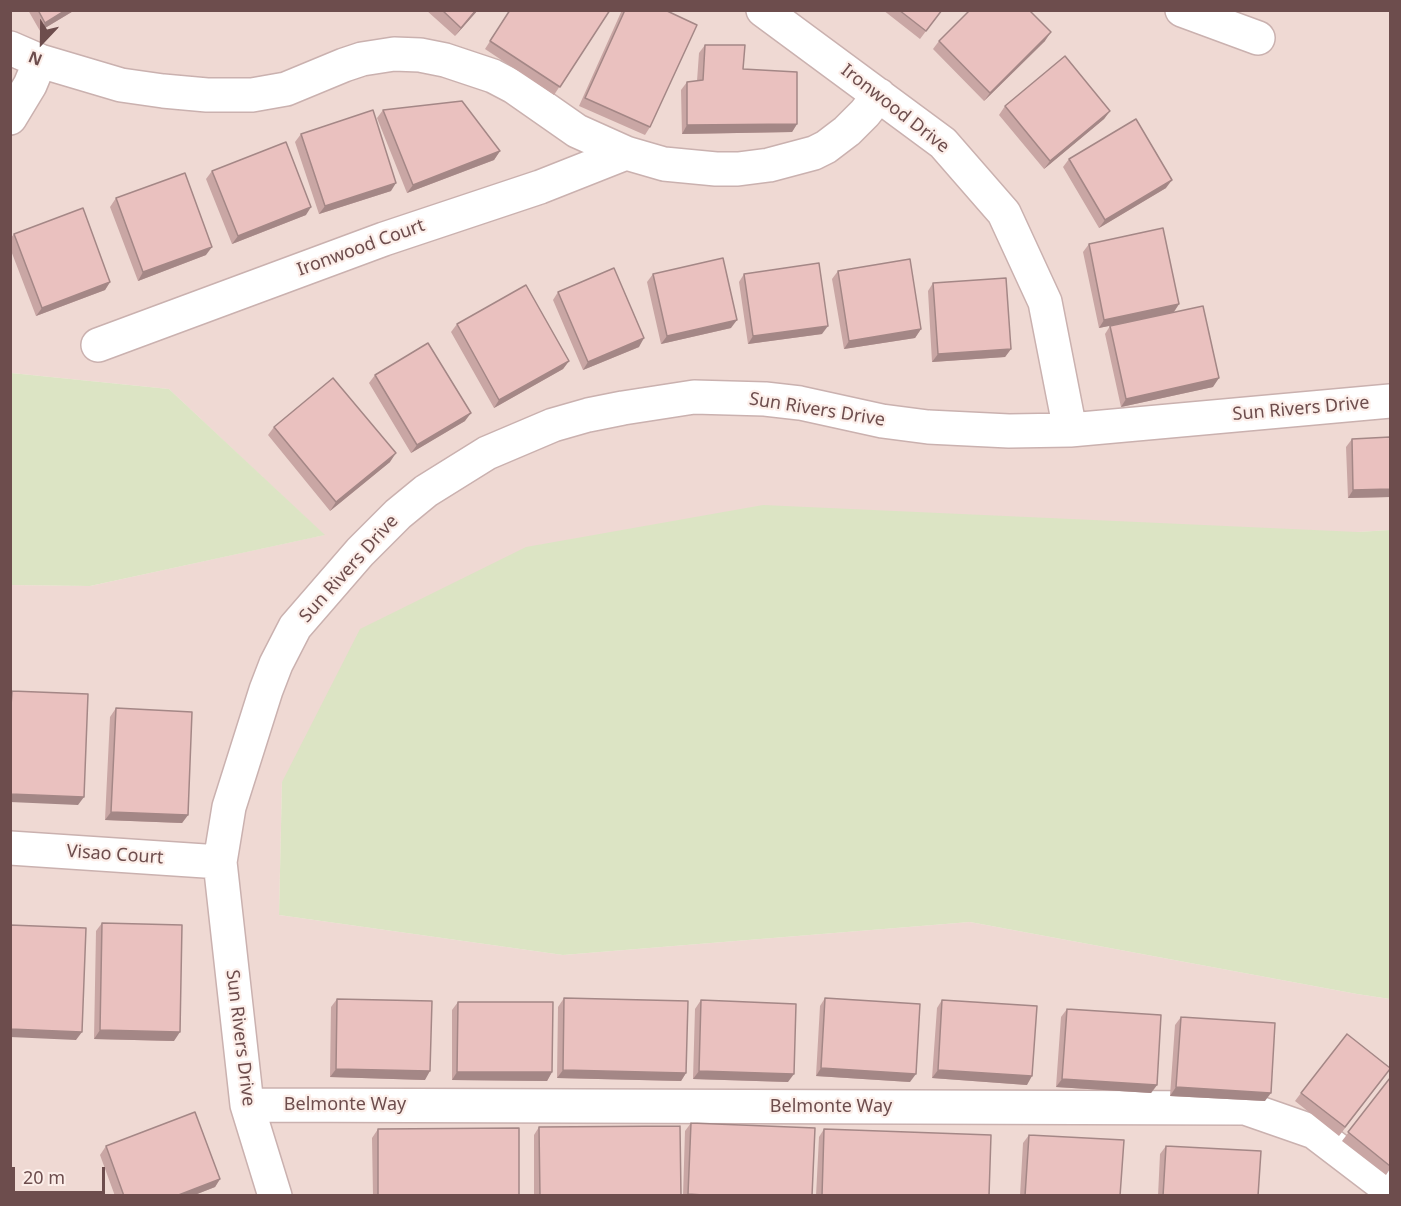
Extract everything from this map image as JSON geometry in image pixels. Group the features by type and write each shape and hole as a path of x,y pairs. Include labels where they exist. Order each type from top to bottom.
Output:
{"street":[{"name":"Ironwood Drive","path":"764,10 944,143 1004,213 1045,302 1070,430"},
{"path":"1182,10 1258,38"},
{"path":"10,48 40,62 121,85 207,95 252,95 286,89 344,64 394,54 445,60 493,76 514,87 577,131 626,153 664,164 690,168 738,169 801,158 826,147 847,131 866,113 879,95"},
{"path":"10,118 30,85 40,62"},
{"name":"Ironwood Court","path":"98,345 384,239 540,187 626,153"},
{"name":"Sun Rivers Drive","path":"275,1196 247,1105 220,862 229,807 266,690 295,627 360,552 398,514 436,484 487,453 520,438 588,415 658,401 694,397 765,399 800,403 882,421 973,431 1070,430 1390,401"},
{"name":"Visao Court","path":"10,848 220,862"},
{"name":"Belmonte Way","path":"247,1105 1245,1108 1314,1132 1390,1190"}],"shaded area":[{"path":"10,11 1390,11 1390,530 1358,532 282,782 279,915 563,955 970,922 1390,999 1390,1195 11,1195 11,585 90,586 324,535 169,389 11,373"}],"green space":[{"path":"11,373 169,389 325,535 90,586 11,585"},
{"path":"763,505 1358,532 1390,530 1390,999 970,922 563,955 279,915 282,782 360,629 526,547"}],"building":[{"path":"38,10 66,10 45,23"},
{"path":"442,10 476,10 461,28"},
{"path":"510,10 610,10 560,87 490,41"},
{"path":"625,10 665,10 697,25 650,127 585,98"},
{"path":"899,10 942,10 926,31"},
{"path":"970,10 1029,10 1051,32 990,93 939,41"},
{"path":"705,45 745,45 743,69 797,72 797,124 687,125 687,82 703,80"},
{"path":"1065,56 1110,111 1050,161 1005,106"},
{"path":"462,101 500,151 413,185 383,110"},
{"path":"373,110 396,183 325,206 301,134"},
{"path":"1136,119 1172,180 1105,220 1069,159"},
{"path":"286,142 311,207 238,236 212,171"},
{"path":"185,173 212,247 143,272 116,198"},
{"path":"83,208 110,282 42,308 14,234"},
{"path":"1163,228 1179,304 1104,320 1089,244"},
{"path":"723,258 737,320 667,336 653,274"},
{"path":"910,259 921,329 849,341 838,271"},
{"path":"819,263 828,326 753,336 744,274"},
{"path":"614,268 644,338 588,362 558,292"},
{"path":"1006,278 1011,349 938,354 933,283"},
{"path":"526,285 569,361 499,400 457,324"},
{"path":"1203,306 1219,378 1126,399 1110,326"},
{"path":"428,343 471,413 417,445 375,375"},
{"path":"333,378 396,453 336,502 274,427"},
{"path":"1390,437 1390,489 1353,490 1352,439"},
{"path":"12,691 88,694 84,797 10,794"},
{"path":"116,708 192,712 188,815 111,812"},
{"path":"102,923 182,925 180,1032 100,1030"},
{"path":"10,925 86,928 82,1032 10,1029"},
{"path":"564,998 688,1001 686,1073 563,1070"},
{"path":"825,998 920,1004 916,1074 821,1068"},
{"path":"337,999 432,1001 430,1071 336,1069"},
{"path":"701,1000 796,1004 794,1074 699,1071"},
{"path":"942,1000 1037,1006 1032,1076 938,1070"},
{"path":"458,1002 553,1002 552,1072 457,1072"},
{"path":"1067,1009 1161,1015 1157,1085 1062,1079"},
{"path":"1181,1017 1275,1023 1271,1093 1176,1087"},
{"path":"1347,1034 1390,1069 1345,1127 1301,1093"},
{"path":"1390,1078 1390,1166 1348,1132"},
{"path":"195,1112 220,1179 176,1196 124,1196 106,1146"},
{"path":"691,1123 815,1128 812,1196 688,1194"},
{"path":"680,1126 681,1196 540,1196 539,1127"},
{"path":"519,1128 519,1196 378,1196 378,1129"},
{"path":"824,1129 991,1135 989,1196 822,1196"},
{"path":"1029,1135 1124,1140 1120,1196 1025,1196"},
{"path":"1166,1146 1261,1151 1258,1196 1163,1196"}]}
